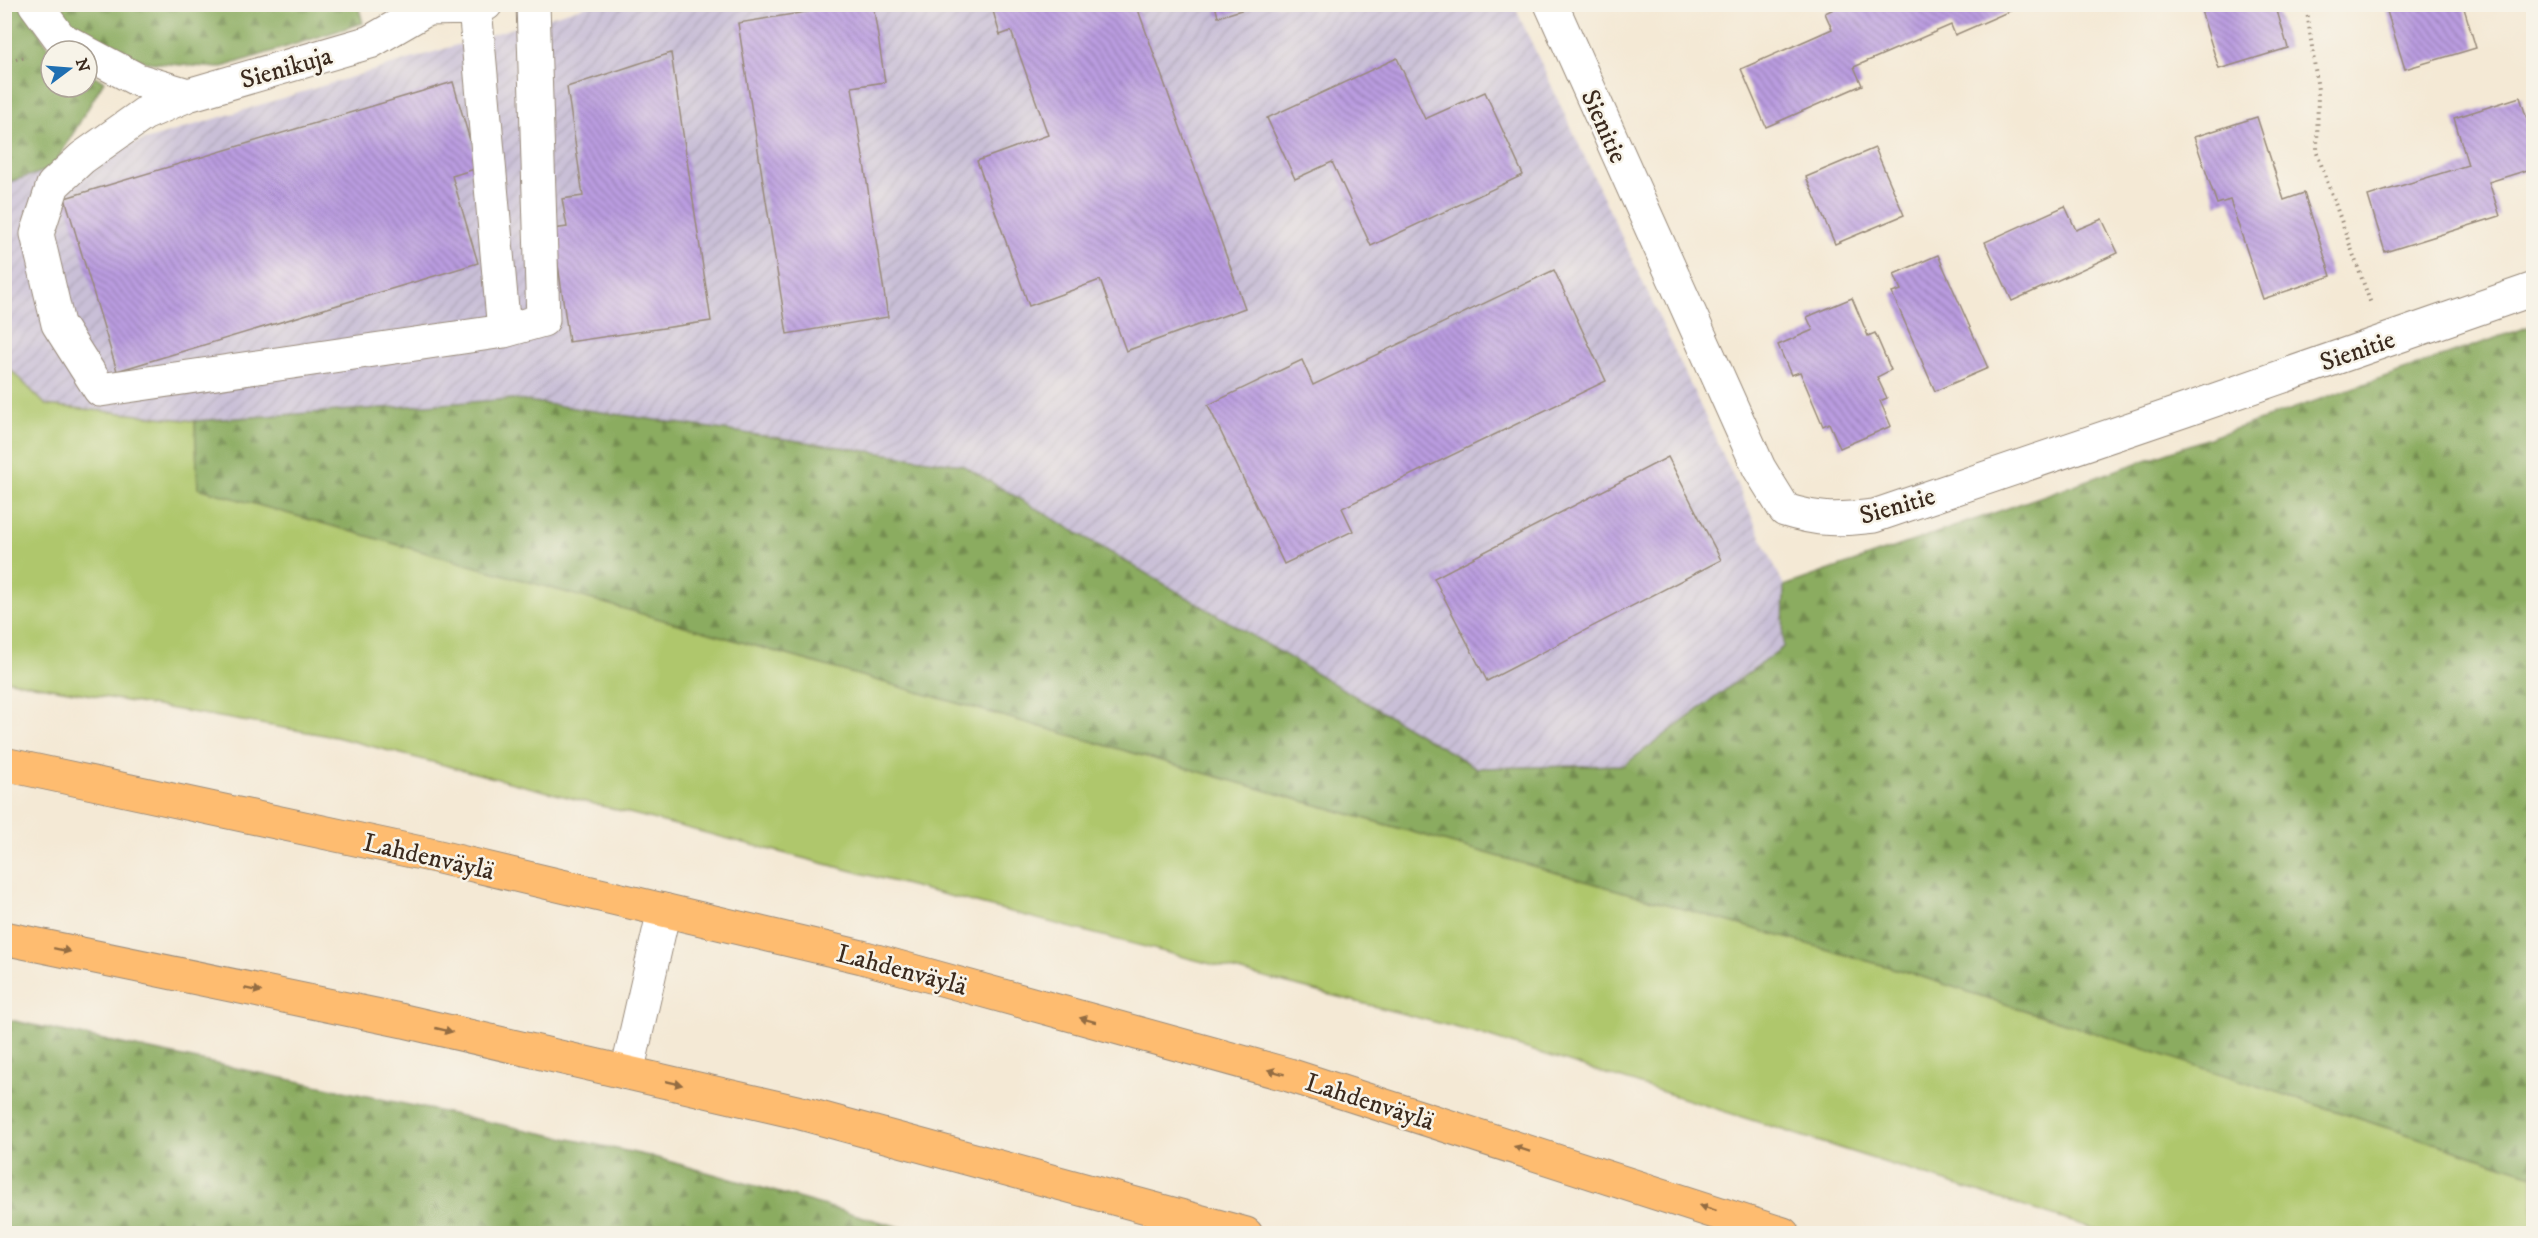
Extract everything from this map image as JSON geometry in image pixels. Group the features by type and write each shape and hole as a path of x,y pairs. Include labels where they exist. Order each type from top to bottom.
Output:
{"highway":[{"name":"Lahdenväylä","path":"4,765 423,853 862,957 1289,1075 1784,1233"},
{"path":"4,938 404,1021 801,1113 1246,1233"}],"street":[{"path":"35,4 62,39"},
{"path":"480,6 504,331 543,320 533,4"},
{"name":"Sienitie","path":"1551,4 1759,468 1785,510 1812,518 1846,519 1874,516 2534,289"},
{"name":"Sienikuja","path":"480,6 427,9 370,42 188,95 144,114 82,158 53,185 37,234 58,324 100,390 504,331"},
{"path":"99,59 138,80 188,95"},
{"path":"627,1072 664,910"}],"path":[{"path":"2306,4 2318,90 2317,153 2373,310"}],"shaded area":[{"path":"589,5 1514,5 1784,586 1783,647 1624,765 1477,768 962,465 513,399 195,421 46,405 6,364 4,183"}],"green space":[{"path":"5,5 21,5 43,39 39,39 39,99 93,99 52,169 5,183"},
{"path":"52,5 358,5 363,23 219,68 145,62 99,41 99,39 94,39 69,28"},
{"path":"99,78 104,81 99,89"},
{"path":"2533,325 2533,1175 1910,973 198,488 195,421 513,399 962,465 1477,768 1624,765 1783,647 1784,586"},
{"path":"4,363 46,405 195,421 198,488 1910,973 2533,1175 2533,1233 2107,1233 1477,1033 336,737 5,680"},
{"path":"5,1019 654,1157 920,1233 5,1233"}],"building":[{"path":"855,4 873,4 885,82 852,87 888,317 787,334 738,23"},
{"path":"991,4 1136,4 1245,308 1126,351 1100,280 1029,306 977,161 1048,135 1011,31 1000,35"},
{"path":"1844,4 2026,4 1955,35 1951,25 1854,67 1862,85 1766,127 1741,69 1832,29 1825,13"},
{"path":"2199,4 2275,4 2288,48 2219,69"},
{"path":"1215,5 1258,5 1218,17"},
{"path":"2385,5 2463,5 2476,48 2405,69"},
{"path":"671,53 711,321 569,342 553,229 567,227 562,199 583,196 567,87"},
{"path":"1397,58 1425,119 1485,92 1523,175 1371,246 1332,162 1295,179 1267,118"},
{"path":"453,82 478,168 452,176 478,263 117,371 65,198"},
{"path":"2520,97 2534,141 2534,168 2489,182 2500,216 2385,252 2368,196 2468,165 2454,118"},
{"path":"2257,117 2284,200 2304,193 2331,276 2263,299 2230,200 2217,204 2194,137"},
{"path":"1875,148 1904,215 1835,244 1806,177"},
{"path":"2065,206 2076,230 2102,219 2118,253 2012,301 1985,242"},
{"path":"1938,255 1988,368 1935,391 1892,293 1901,290 1894,274"},
{"path":"1554,270 1606,381 1342,508 1353,531 1284,564 1208,405 1302,360 1313,385"},
{"path":"1852,298 1868,336 1875,333 1891,370 1877,377 1887,398 1880,401 1891,426 1840,448 1829,423 1823,426 1800,372 1791,375 1778,345 1813,330 1807,317"},
{"path":"1668,457 1721,560 1487,681 1434,578"}]}
